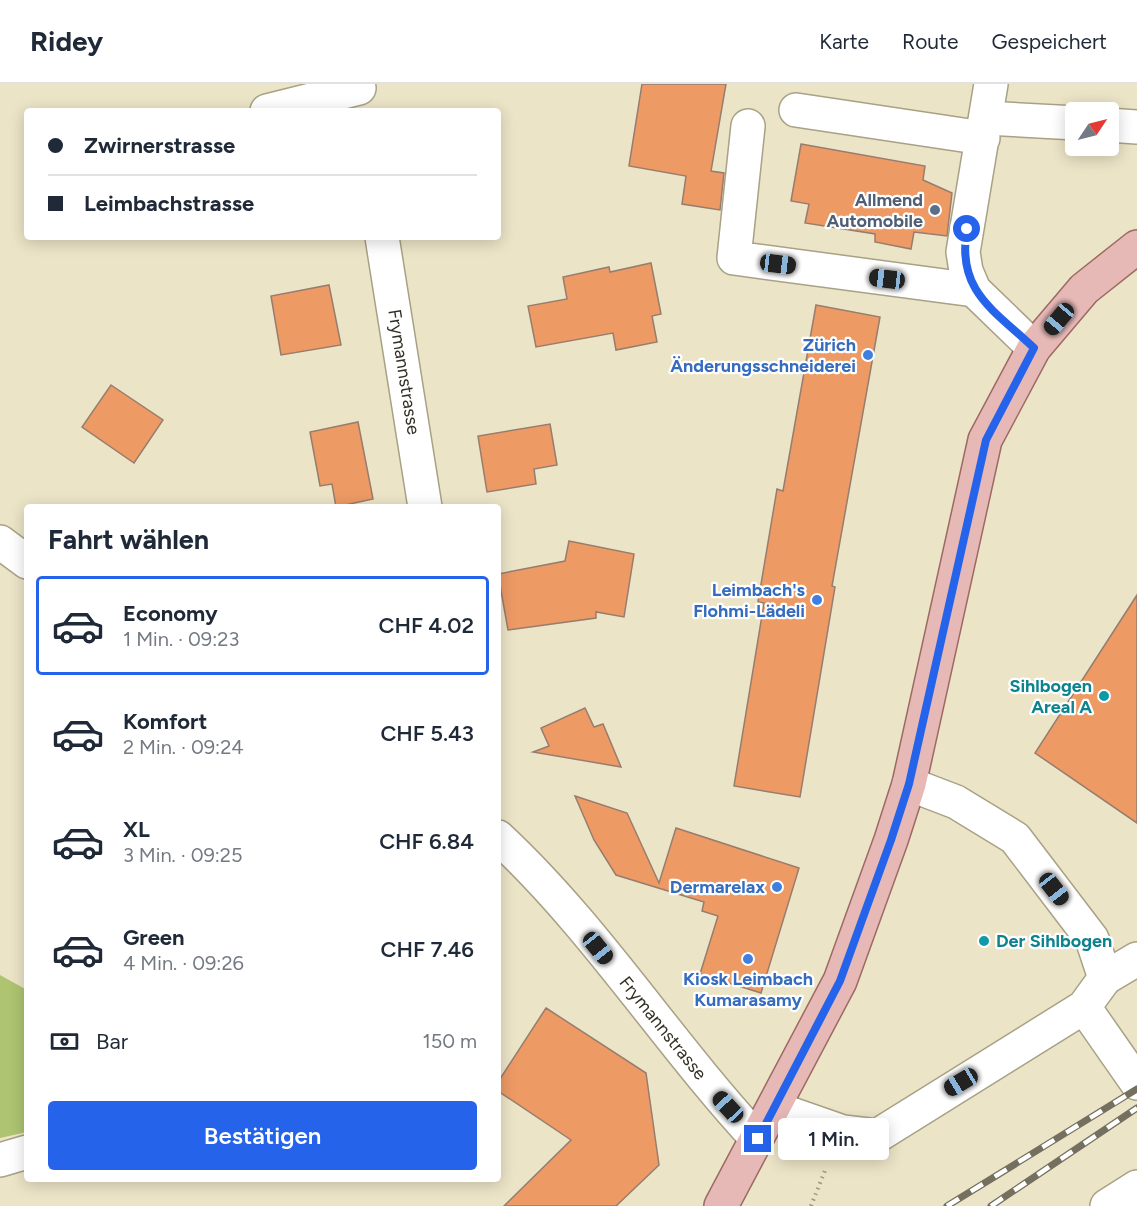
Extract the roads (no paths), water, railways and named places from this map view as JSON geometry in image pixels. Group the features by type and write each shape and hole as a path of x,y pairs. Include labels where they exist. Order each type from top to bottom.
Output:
{"main road":[{"path":"721,1206 840,981 909,784 986,440 1034,348 1084,289 1137,247"}],"street":[{"path":"992,84 963,252 966,271 974,290 1034,348"},
{"path":"283,108 360,94"},
{"path":"796,110 984,128 1065,124"},
{"path":"748,126 734,258 974,290"},
{"path":"1119,126 1137,127"},
{"name":"Frymannstrasse","path":"382,240 425,504"},
{"path":"0,542 24,560"},
{"path":"909,784 956,802 1015,838 1092,939 1105,978"},
{"name":"Frymannstrasse","path":"501,840 541,877 714,1092 758,1139"},
{"path":"774,1108 843,1132 876,1136 1084,1007 1105,978 1137,959"},
{"path":"1084,1007 1137,1083"},
{"path":"0,1160 24,1153"},
{"path":"1107,1206 1137,1187"}],"railway":[{"path":"947,1206 1137,1089"},
{"path":"991,1206 1137,1108"}],"place":[{"name":"Allmend Automobile","path":"935,210"},
{"name":"Zürich Änderungsschneiderei","path":"868,355"},
{"name":"Leimbach's Flohmi-Lädeli","path":"817,600"},
{"name":"Sihlbogen Areal A","path":"1104,696"},
{"name":"Dermarelax","path":"777,887"},
{"name":"Der Sihlbogen","path":"984,941"},
{"name":"Kiosk Leimbach Kumarasamy","path":"748,959"}]}
